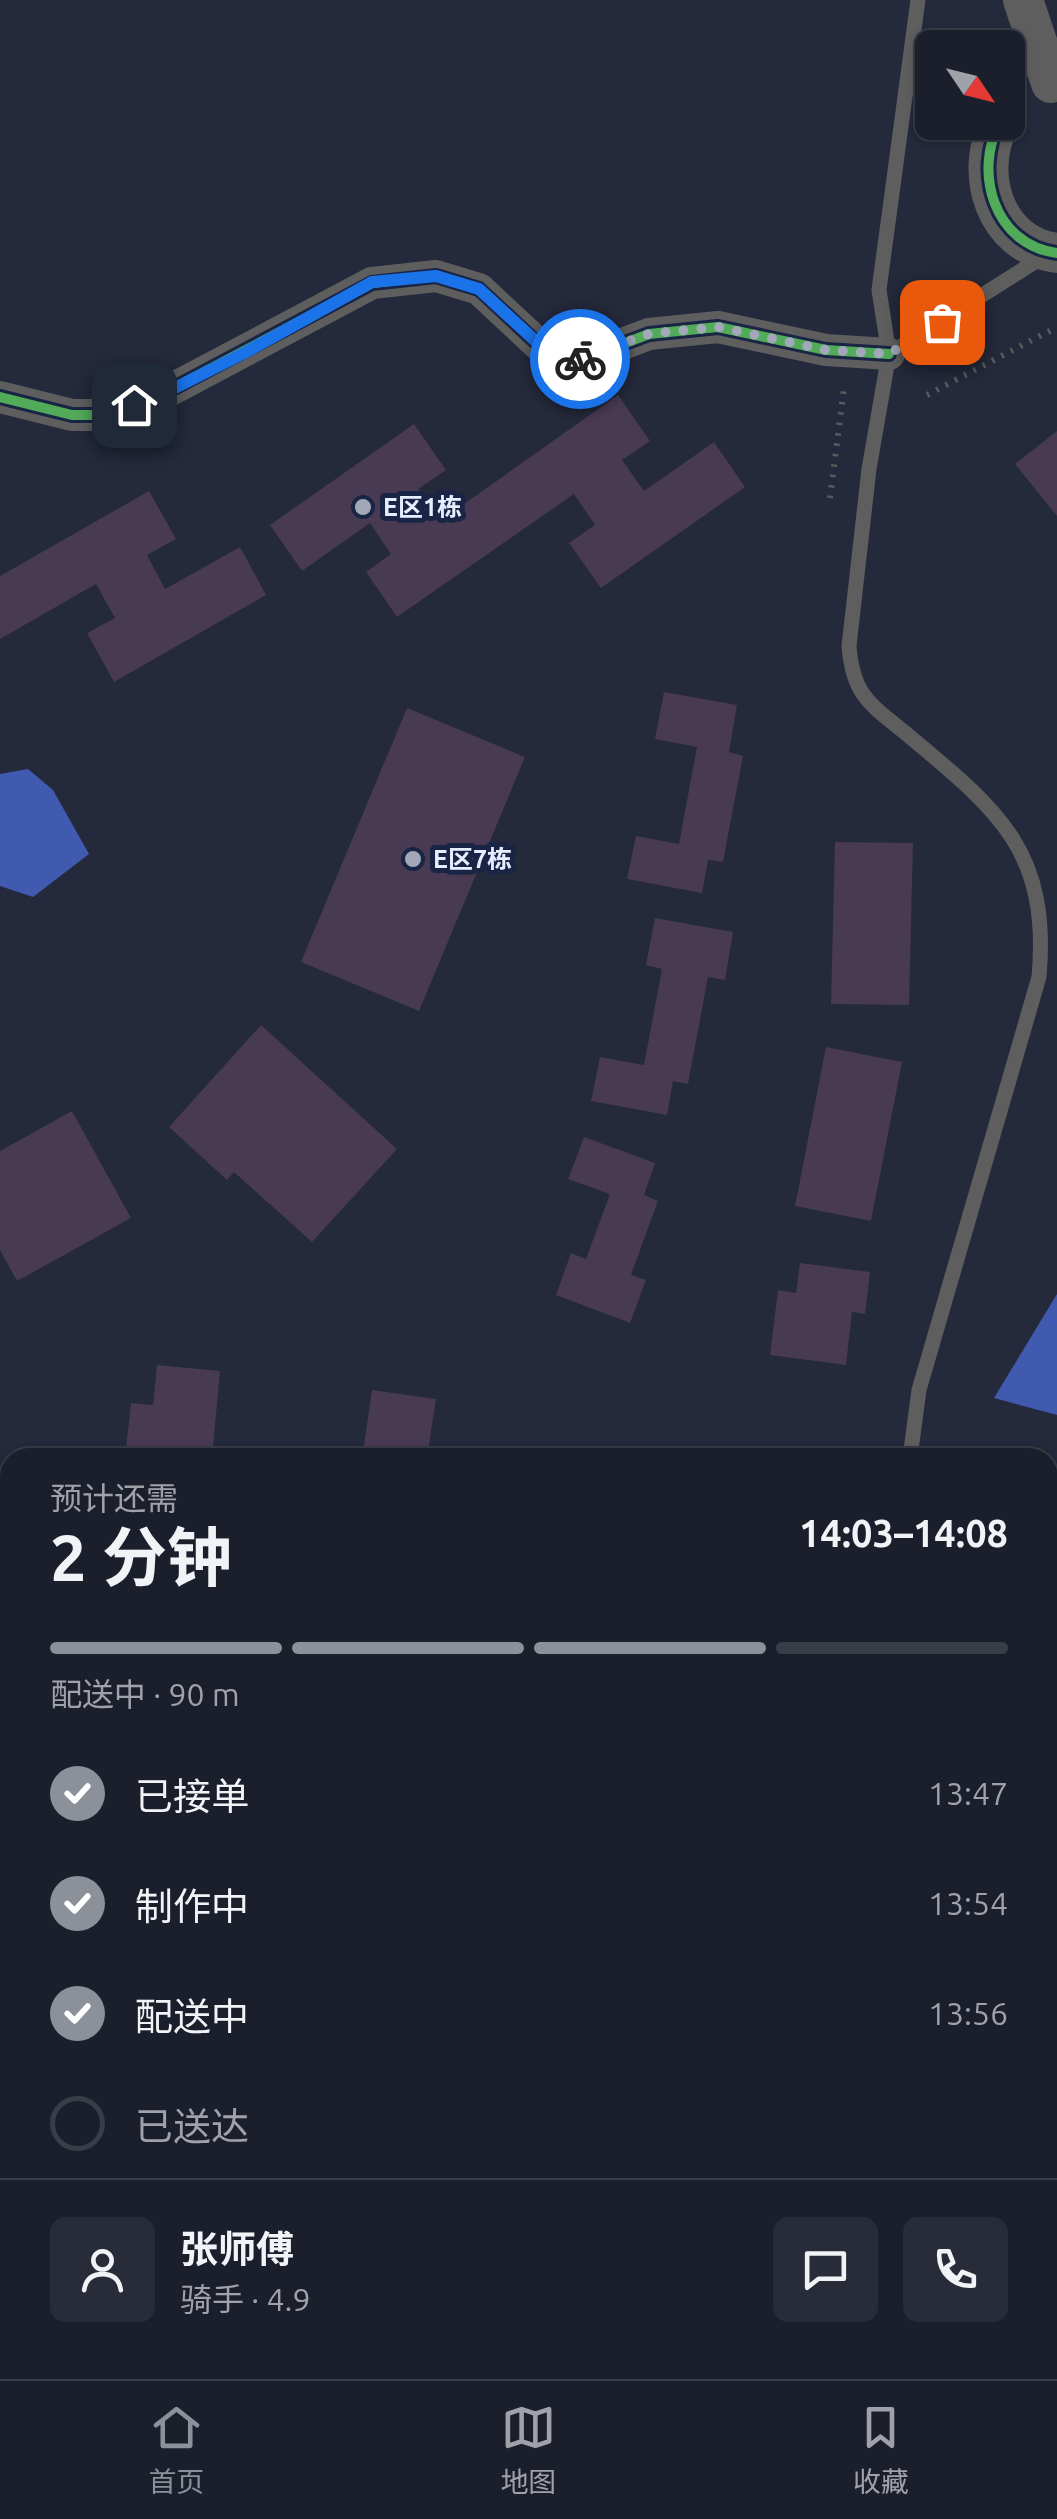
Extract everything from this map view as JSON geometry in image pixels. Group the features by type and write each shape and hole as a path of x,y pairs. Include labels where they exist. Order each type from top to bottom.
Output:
{"street":[{"path":"1024,0 1054,83 1025,95"},
{"path":"990,140 986,168 990,196 1003,221 1024,240 1053,253"},
{"path":"0,397 72,415 108,414 159,396 372,282 436,276 479,289 554,358 583,359 649,334 718,327 826,350 889,354"}],"lane":[{"path":"911,1448 919,1390 1031,1009 1042,944 1032,879 1020,848 1003,821 981,796 864,698 851,674 849,646 865,509 889,354 879,290 918,0"},
{"path":"889,354 1053,253"}],"path":[{"path":"927,395 1057,326"},
{"path":"830,498 844,388"}],"water":[{"path":"28,769 53,790 89,854 33,897 0,886 0,774"},
{"path":"1057,1294 1057,1415 994,1398"}],"building":[{"name":"E区1栋","path":"618,395 650,441 622,460 644,491 714,442 745,487 601,588 569,543 595,525 574,494 397,617 366,572 391,554 370,523 302,571 270,525 414,424 446,470 418,489 440,521"},
{"path":"1057,431 1057,516 1015,464"},
{"path":"149,491 176,539 147,555 165,589 240,547 266,595 114,682 87,633 115,618 96,584 0,639 0,576"},
{"path":"664,692 737,705 729,752 743,756 723,862 708,860 702,893 627,879 636,836 679,844 697,747 655,739"},
{"name":"E区7栋","path":"407,708 525,757 419,1011 301,962"},
{"path":"835,842 913,843 909,1005 831,1004"},
{"path":"655,918 733,932 725,980 708,977 688,1084 673,1081 667,1115 591,1101 600,1057 644,1065 662,969 646,965"},
{"path":"261,1025 397,1149 312,1242 234,1172 227,1180 169,1127"},
{"path":"826,1047 902,1062 871,1221 795,1206"},
{"path":"72,1111 131,1218 17,1281 0,1250 0,1151"},
{"path":"584,1137 655,1163 644,1195 658,1201 631,1275 646,1280 630,1323 556,1295 571,1253 586,1259 610,1194 568,1179"},
{"path":"800,1263 870,1272 865,1314 852,1312 846,1365 770,1355 778,1290 796,1293"},
{"path":"157,1365 220,1371 213,1448 126,1448 131,1403 153,1405"},
{"path":"372,1390 436,1399 429,1448 363,1448"}],"cycle path":[{"path":"993,140 990,183 1004,221 1035,247 1057,253"},
{"path":"0,397 72,415 108,415 159,396 372,283 436,276 479,289 553,358 583,359 649,334 718,327 826,350 889,354"}],"way so far":[{"path":"580,359 649,334 718,327 826,350 889,354 942,322"}],"place":[{"name":"E区1栋","path":"363,507"},
{"name":"E区7栋","path":"413,859"}],"route":[{"path":"134,405 246,352 372,282 436,276 479,289 554,358 580,359"}]}
